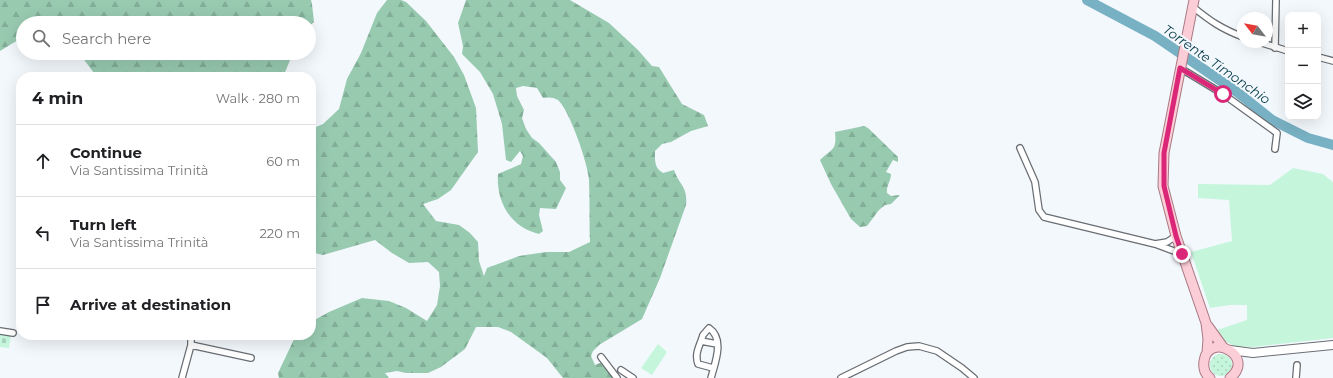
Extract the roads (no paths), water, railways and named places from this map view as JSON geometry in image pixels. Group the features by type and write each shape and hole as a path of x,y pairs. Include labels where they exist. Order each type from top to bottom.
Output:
{"main road":[{"path":"1194,3 1164,153 1164,186 1176,236 1206,323 1208,339 1207,353"},
{"path":"1206,323 1214,336 1236,356 1235,373"},
{"path":"1210,378 1204,368 1204,358 1207,353 1214,348 1227,348 1253,353 1333,345"},
{"path":"1235,373 1253,353"}],"street":[{"path":"1276,0 1275,48 1285,50"},
{"path":"1194,3 1212,23 1237,35"},
{"path":"1321,58 1333,61"},
{"path":"1180,68 1223,94 1277,133 1275,149"},
{"path":"1020,148 1034,182 1039,210 1044,217 1155,244 1182,254"},
{"path":"1155,244 1167,242 1176,236"},
{"path":"711,378 718,349 716,337 713,331 709,328 703,335 697,349 697,362 704,366 713,368"},
{"path":"0,331 13,333"},
{"path":"182,378 191,340"},
{"path":"701,341 717,344"},
{"path":"191,345 251,358"},
{"path":"841,378 896,351 908,347 919,346 937,351 974,378"},
{"path":"601,358 617,378"},
{"path":"1296,365 1296,378"},
{"path":"621,370 633,378"}],"waterway":[{"name":"Torrente Timonchio","path":"1087,0 1155,36 1237,92 1272,120 1308,138 1333,145"}]}
